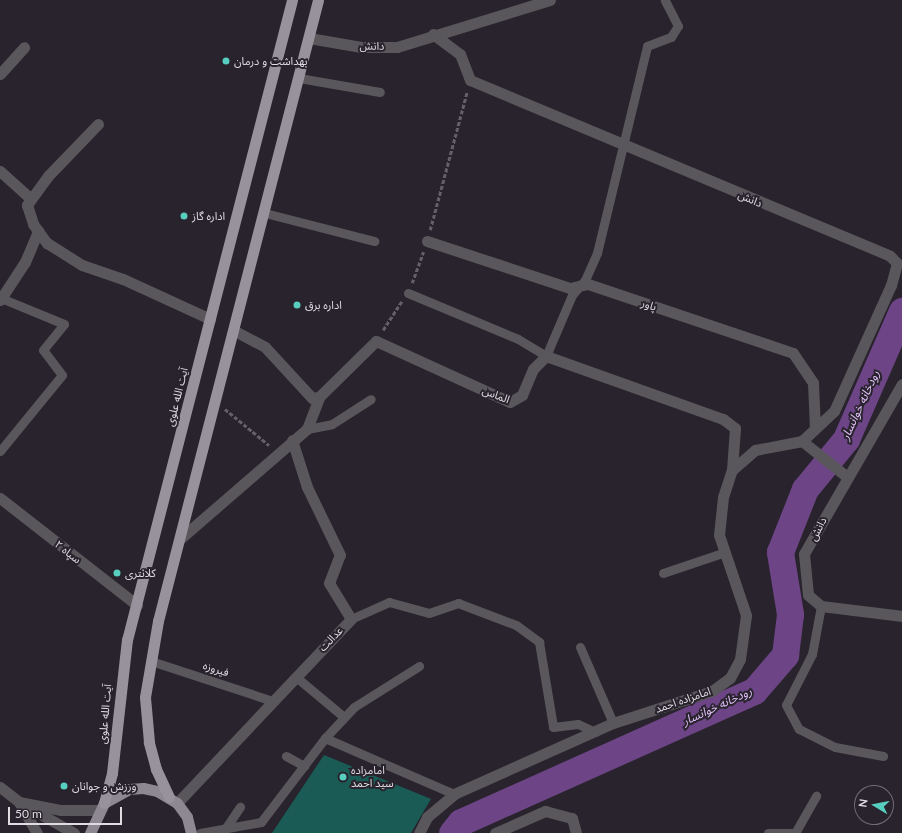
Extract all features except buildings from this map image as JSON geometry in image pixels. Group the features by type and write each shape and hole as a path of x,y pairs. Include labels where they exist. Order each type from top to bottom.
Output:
{"highway":[{"name":"آیت الله علوی","path":"101,806 112,772 127,640 292,0"},
{"path":"173,800 156,769 149,742 145,697 151,660 180,538 235,331 318,0"}],"main road":[{"path":"90,833 101,806 129,789 143,788 173,800 187,817 191,833"}],"street":[{"name":"دانش","path":"309,38 361,47 397,46 517,5 550,0"},
{"path":"433,34 460,54 470,80"},
{"path":"0,74 24,47"},
{"name":"دانش","path":"470,80 890,256 897,263 857,364 834,410 802,441"},
{"path":"98,124 27,205 38,230 48,243 82,265 123,279 210,319"},
{"path":"0,172 32,199"},
{"path":"1,299 25,262 38,230"},
{"name":"پاور","path":"427,241 570,288 588,284 793,353 813,383 816,428"},
{"path":"235,331 265,347 312,398 319,397"},
{"path":"180,538 277,452 307,429 319,397 376,341"},
{"name":"الماس","path":"376,341 510,402 522,395 532,369 546,356"},
{"path":"546,356 724,419 734,428 732,470"},
{"name":"دانش","path":"821,606 808,595 804,554 846,476 902,384"},
{"name":"عدالت","path":"173,800 273,701 351,619 329,583 340,555 307,487 292,440"},
{"path":"732,470 755,450 802,441 846,476"},
{"name":"امامزاده احمد","path":"419,833 427,817 454,794 613,723 712,691 730,678 740,659 746,615 719,535 723,497 732,470"},
{"name":"سپاه ۲","path":"0,498 136,605"},
{"path":"821,606 902,616"},
{"path":"0,787 19,802 74,833"},
{"path":"19,802 61,810 101,806"},
{"path":"19,802 37,833"},
{"path":"495,833 545,811 572,818 576,833"}],"lane":[{"path":"408,293 518,339 546,356 572,295 579,286 597,253 647,46 671,37 678,26 665,0"},
{"path":"299,78 380,92"},
{"path":"265,213 374,241"},
{"path":"0,451 62,376 43,350 64,324 1,299"},
{"path":"307,429 332,424 371,399"},
{"path":"663,574 725,552"},
{"path":"351,619 389,602 429,613 458,603 516,625 539,642 553,727 578,724 594,732"},
{"path":"821,606 812,654 786,705 799,729 835,747 883,756"},
{"path":"580,647 613,723"},
{"name":"فیروزه","path":"151,660 273,701"},
{"path":"200,833 262,822 325,738 344,716 354,707 419,666"},
{"path":"296,677 344,716"},
{"path":"325,738 454,794"},
{"path":"286,756 304,766"},
{"path":"768,833 795,833 816,796"},
{"path":"225,829 240,807"}],"path":[{"path":"376,341 408,293 427,241 470,80"},
{"path":"216,401 277,452"}],"waterway":[{"name":"رودخانه خوانسار","path":"452,833 461,822 754,691 785,655 790,614 780,552 805,489 846,439 902,311"}],"place":[{"name":"بهداشت و درمان","path":"226,61"},
{"name":"اداره گاز","path":"184,216"},
{"name":"اداره برق","path":"297,305"},
{"name":"کلانتری","path":"117,573"},
{"name":"امامزاده سید احمد","path":"343,777"},
{"name":"ورزش و جوانان","path":"64,786"}]}
